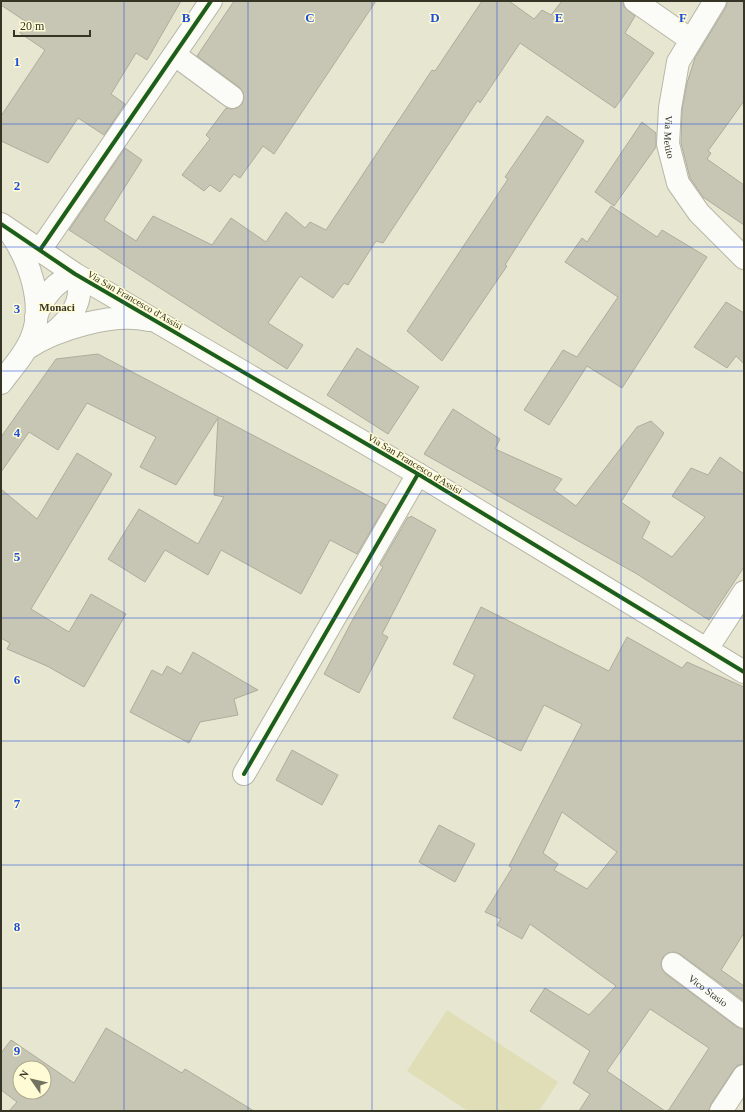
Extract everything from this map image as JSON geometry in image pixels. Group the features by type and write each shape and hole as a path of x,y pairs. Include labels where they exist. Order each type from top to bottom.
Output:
{"street":[{"path":"40,250 211,1"},
{"path":"634,1 691,40"},
{"name":"Via Metito","path":"715,1 678,62 670,108 668,144 678,183 699,213 744,258"},
{"path":"175,55 232,97"},
{"path":"4,226 19,245 27,263 35,300 36,318"},
{"name":"Via San Francesco d'Assisi","path":"4,226 75,274 418,474 744,672"},
{"path":"1,383 26,349 33,334 40,307 54,286 64,278 75,274 80,284 80,294 77,305 68,318 52,335"},
{"path":"26,349 52,335 116,318 136,317 156,321"},
{"path":"244,774 418,474"},
{"path":"707,649 744,592"},
{"name":"Vico Stasio","path":"673,964 744,1017"},
{"path":"721,1111 744,1076"}],"shaded area":[{"path":"447,1010 558,1082 539,1111 468,1111 407,1071"}],"building":[{"path":"1,1 181,1 147,60 136,53 111,94 125,104 104,135 78,118 48,163 1,141 1,116 45,50 20,33 25,21 1,5"},
{"path":"234,1 376,1 274,154 263,146 240,178 234,174 220,192 210,185 204,191 182,175 210,139 206,135 226,108 237,108 242,104 244,98 243,92 239,87 197,56"},
{"path":"482,1 509,1 534,19 542,10 551,15 562,1 623,1 624,7 635,16 625,33 654,53 615,108 520,43 480,103 478,100 383,243 376,241 348,285 344,283 333,298 300,276 268,323 303,345 287,369 69,230 125,148 142,160 104,220 136,241 153,216 212,245 231,218 266,242 286,212 305,228 310,222 326,230 432,70 435,71"},
{"path":"727,1 744,1 744,101 708,151 711,153 707,159 744,185 744,225 703,197 690,178 681,143 682,109 687,83 695,58 726,7"},
{"path":"547,116 584,141 505,265 507,266 442,361 407,331 508,179 505,177"},
{"path":"642,122 656,133 656,147 614,206 595,192"},
{"path":"611,206 657,237 662,230 707,257 622,388 587,366 549,425 524,410 563,350 577,357 618,297 565,262 582,238 587,242"},
{"path":"726,302 744,313 744,364 736,356 727,368 694,347"},
{"path":"357,348 419,387 388,434 327,395"},
{"path":"98,354 386,505 357,554 330,540 301,594 221,550 208,575 165,550 145,582 108,559 139,509 198,544 224,497 214,495 218,418 176,485 140,467 156,437 87,403 58,450 29,432 1,472 1,437 56,359"},
{"path":"453,409 500,439 495,449 562,479 554,490 576,506 637,427 651,421 664,433 621,502 650,522 642,538 672,557 705,517 672,496 691,468 708,475 720,457 744,474 744,567 709,620 637,574 424,454"},
{"path":"77,453 112,474 31,609 69,632 91,594 126,614 84,687 47,666 7,649 10,643 1,638 1,489 37,519"},
{"path":"411,516 436,530 382,634 388,637 359,693 324,674 383,567 380,565 408,517 410,518"},
{"path":"481,607 609,671 627,637 682,668 687,662 744,687 744,933 721,970 744,986 744,1001 680,954 674,952 668,953 663,957 661,963 662,969 666,974 737,1027 744,1029 744,1064 738,1065 734,1069 711,1104 709,1111 668,1111 709,1048 650,1009 607,1071 665,1111 579,1111 590,1094 573,1083 590,1051 530,1011 545,988 589,1015 616,986 530,924 522,939 497,925 501,919 485,912 512,868 509,866 582,724 544,705 521,751 453,718 475,675 453,664","holes":["562,812 617,852 587,889 554,870 558,864 543,853"]},
{"path":"193,652 258,690 234,699 238,715 200,722 189,743 130,712 152,670 162,675 167,666 181,674"},
{"path":"292,750 338,775 322,805 276,780"},
{"path":"439,825 475,844 455,882 419,862"},
{"path":"106,1028 182,1073 185,1069 254,1111 9,1111 17,1102 14,1100 52,1100 52,1068 74,1083"},
{"path":"11,1040 40,1060 12,1060 12,1098 1,1090 1,1053"}],"cycle path":[{"path":"40,250 211,1"},
{"path":"1,224 75,274 418,474 744,672"},
{"path":"244,774 418,474"}],"district":[{"name":"Monaci","path":"57,307"}]}
